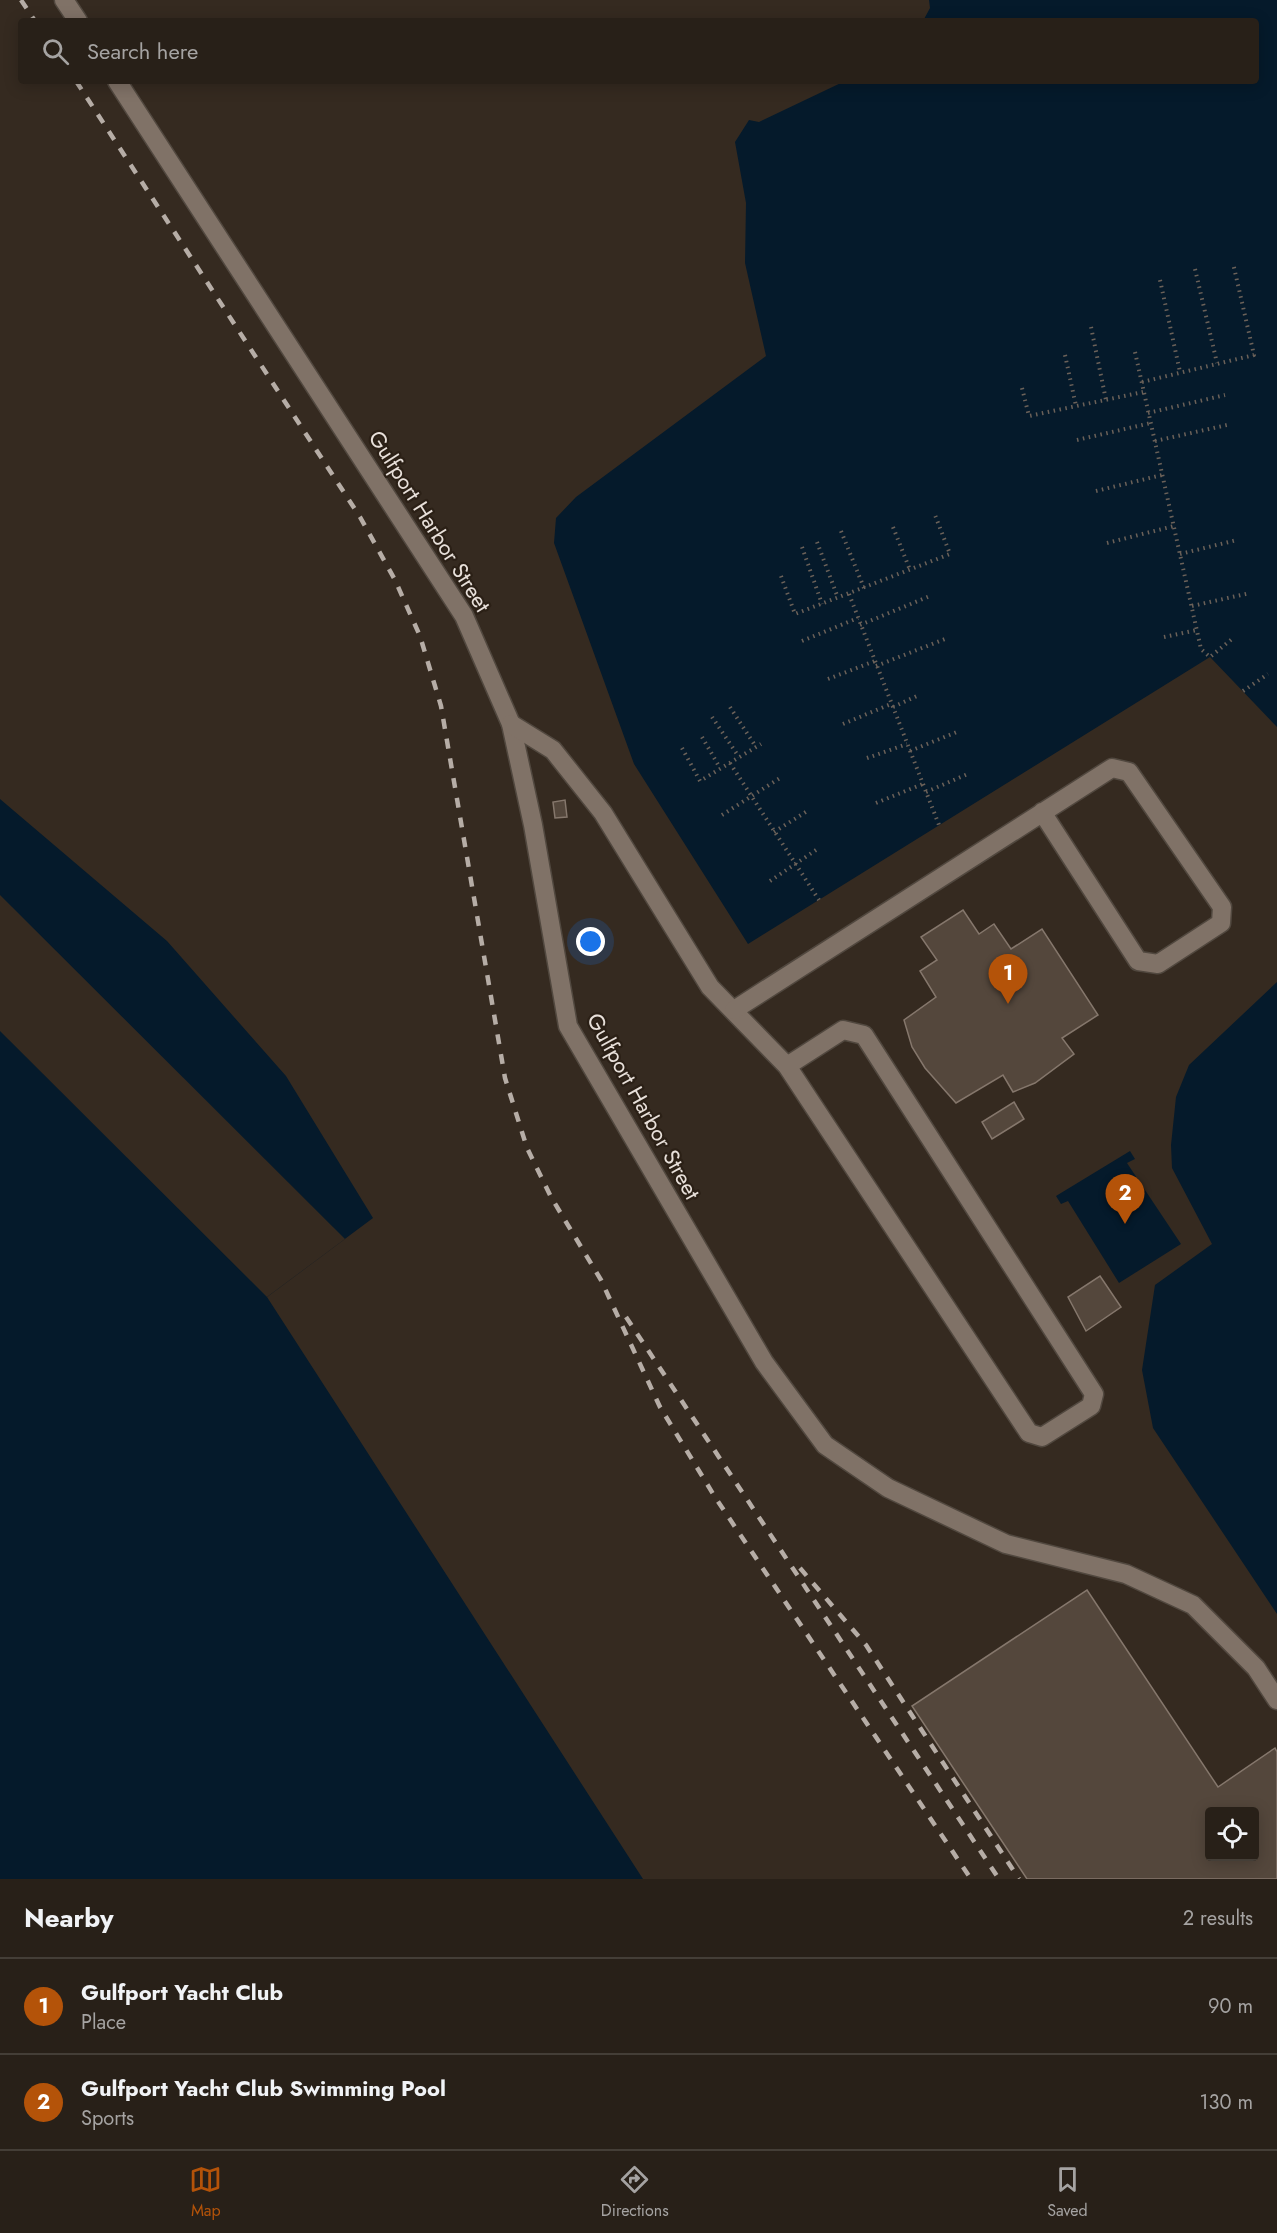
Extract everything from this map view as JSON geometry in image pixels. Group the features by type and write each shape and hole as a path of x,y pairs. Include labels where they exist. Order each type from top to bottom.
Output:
{"street":[{"path":"68,1 76,18"},
{"name":"Gulfport Harbor Street","path":"119,84 464,616 511,724 533,825 568,1026 764,1362 825,1445 888,1488 1006,1544 1126,1574 1193,1605 1256,1668 1277,1700"},
{"path":"511,724 553,750 603,813 710,987 787,1066 1029,1433 1042,1437 1091,1406 1094,1394 864,1035 843,1030 787,1066"},
{"path":"734,1010 1042,812 1112,768 1129,772 1222,907 1221,923 1158,964 1138,961 1042,812"}],"path":[{"path":"1142,382 1254,355 1233,262"},
{"path":"1195,269 1216,363"},
{"path":"1160,279 1180,372"},
{"path":"1091,327 1106,400"},
{"path":"1135,352 1201,649 1210,657 1232,639"},
{"path":"1065,355 1076,406"},
{"path":"1022,388 1029,416 1143,392"},
{"path":"1148,413 1226,395"},
{"path":"1077,440 1151,423"},
{"path":"1155,441 1227,425"},
{"path":"1096,491 1162,475"},
{"path":"781,576 795,614 950,555 935,515"},
{"path":"1107,543 1174,526"},
{"path":"893,527 910,570"},
{"path":"841,531 864,588"},
{"path":"1180,555 1237,540"},
{"path":"817,542 838,598"},
{"path":"802,547 822,604"},
{"path":"1192,606 1250,593"},
{"path":"849,594 939,825"},
{"path":"860,625 930,596"},
{"path":"802,641 858,618"},
{"path":"1164,637 1197,630"},
{"path":"828,679 945,639"},
{"path":"1243,691 1268,674"},
{"path":"843,724 917,696"},
{"path":"730,707 756,747"},
{"path":"712,717 739,757"},
{"path":"910,751 957,732"},
{"path":"702,737 720,768"},
{"path":"682,748 700,781 761,744"},
{"path":"867,758 907,744"},
{"path":"730,763 819,900"},
{"path":"926,792 970,773"},
{"path":"722,815 780,778"},
{"path":"876,803 923,784"},
{"path":"774,832 809,810"},
{"path":"770,881 819,848"}],"water":[{"path":"929,0 1277,0 1277,727 1210,657 748,944 634,764 554,543 556,518 576,497 766,356 745,263 746,203 735,142 749,120 759,122 839,84 1259,84 1259,18 925,18 930,8"},
{"path":"0,799 167,941 286,1076 373,1218 267,1297 643,1879 0,1879"},
{"path":"1277,982 1277,1614 1153,1428 1142,1370 1155,1285 1212,1244 1172,1168 1171,1145 1176,1097 1189,1065"},
{"path":"1130,1151 1135,1159 1127,1163 1181,1244 1119,1283 1068,1201 1061,1204 1056,1196"}],"pier":[{"path":"0,895 345,1239 267,1297 0,1031"}],"building":[{"path":"565,800 567,817 555,818 553,802"},
{"path":"963,910 979,934 994,924 1011,949 1042,929 1098,1015 1062,1038 1074,1054 1035,1083 1013,1092 1003,1075 956,1103 925,1068 912,1047 904,1020 936,997 920,971 937,960 921,937"},
{"path":"1014,1102 1024,1119 992,1139 982,1122"},
{"path":"1100,1276 1121,1307 1086,1331 1068,1297"},
{"path":"1087,1590 1218,1787 1275,1748 1277,1752 1277,1879 1027,1879 912,1706"}],"railway":[{"path":"21,0 33,18"},
{"path":"78,84 360,517 395,580 420,636 441,706 505,1078 527,1148 551,1197 601,1280 660,1407 715,1497 971,1879"},
{"path":"626,1317 999,1879"},
{"path":"800,1568 866,1645 1019,1879"}],"place":[{"name":"Gulfport Yacht Club","path":"1008,1004"},
{"name":"Gulfport Yacht Club Swimming Pool","path":"1125,1224"}]}
